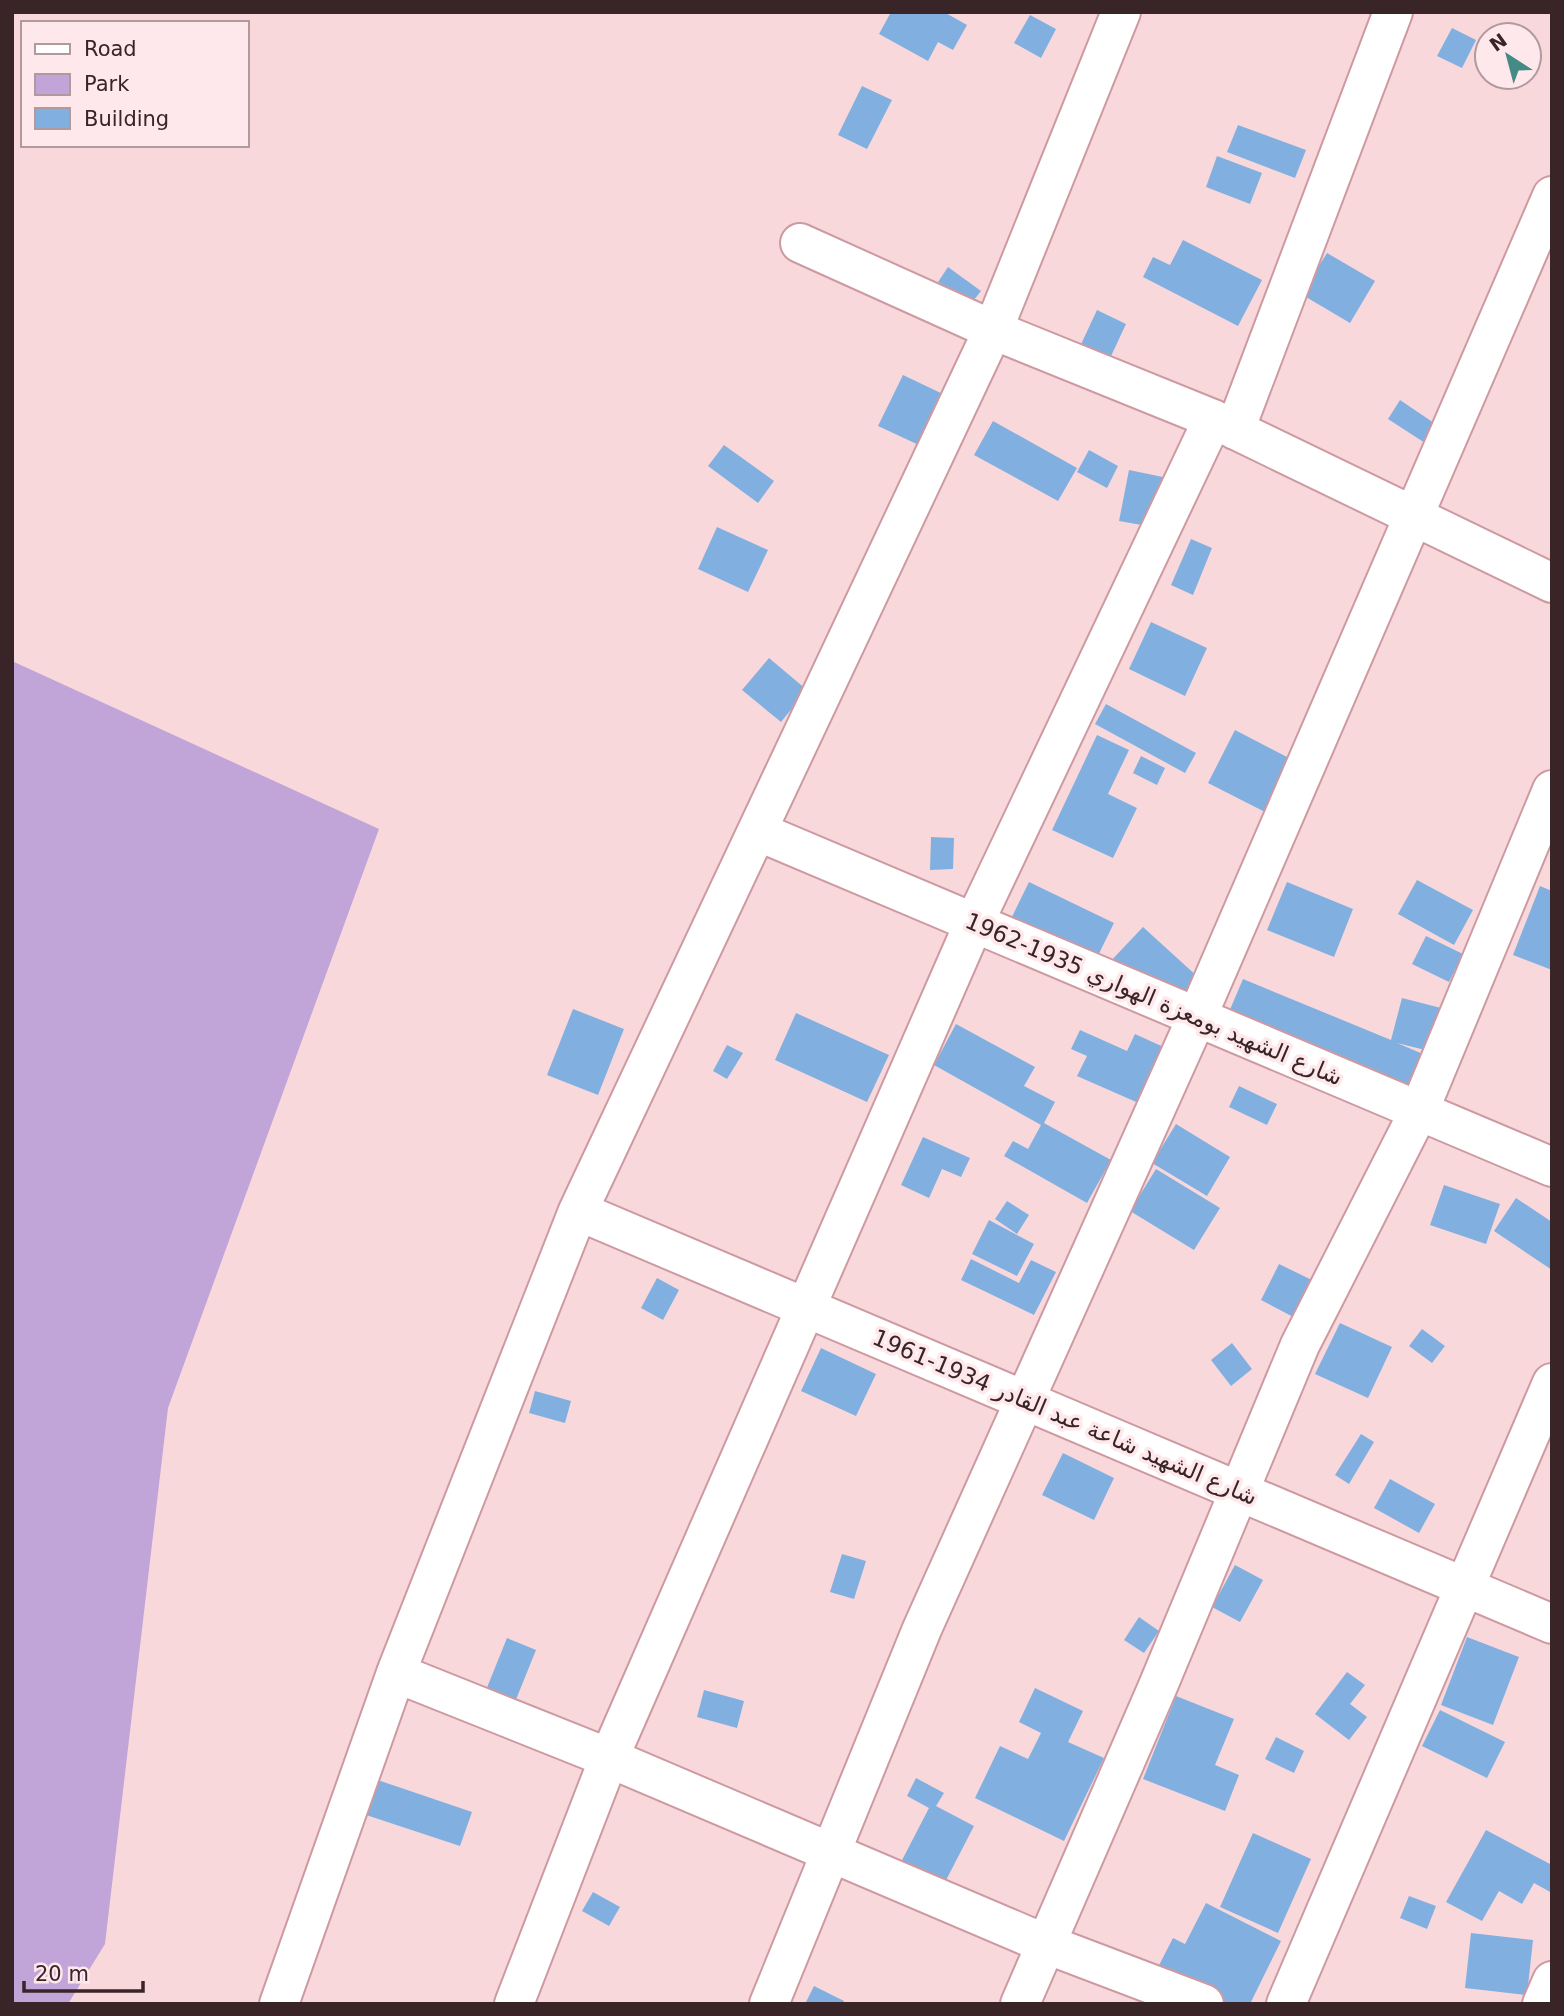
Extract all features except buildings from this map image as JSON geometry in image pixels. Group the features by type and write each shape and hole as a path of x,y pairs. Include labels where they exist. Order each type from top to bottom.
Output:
{"street":[{"path":"279,2004 396,1672 578,1211 993,330 1121,12"},
{"path":"514,2004 610,1758 974,923 1224,425 1392,12"},
{"path":"769,2004 922,1629 1196,1017 1552,196"},
{"path":"800,243 993,330 1224,425 1552,583"},
{"path":"1020,2004 1158,1686 1300,1345 1419,1111 1552,790"},
{"name":"شارع الشهيد بومعزة الهواري 1935-1962","path":"757,831 1552,1167"},
{"name":"شارع الشهيد شاعة عبد القادر 1934-1961","path":"578,1211 1552,1624"},
{"path":"1286,2004 1552,1383"},
{"path":"396,1672 610,1758 1046,1944 1204,2004"},
{"path":"1542,2004 1552,1981"}],"green space":[{"path":"12,661 379,829 168,1408 105,1944 68,2004 12,2004"}]}
